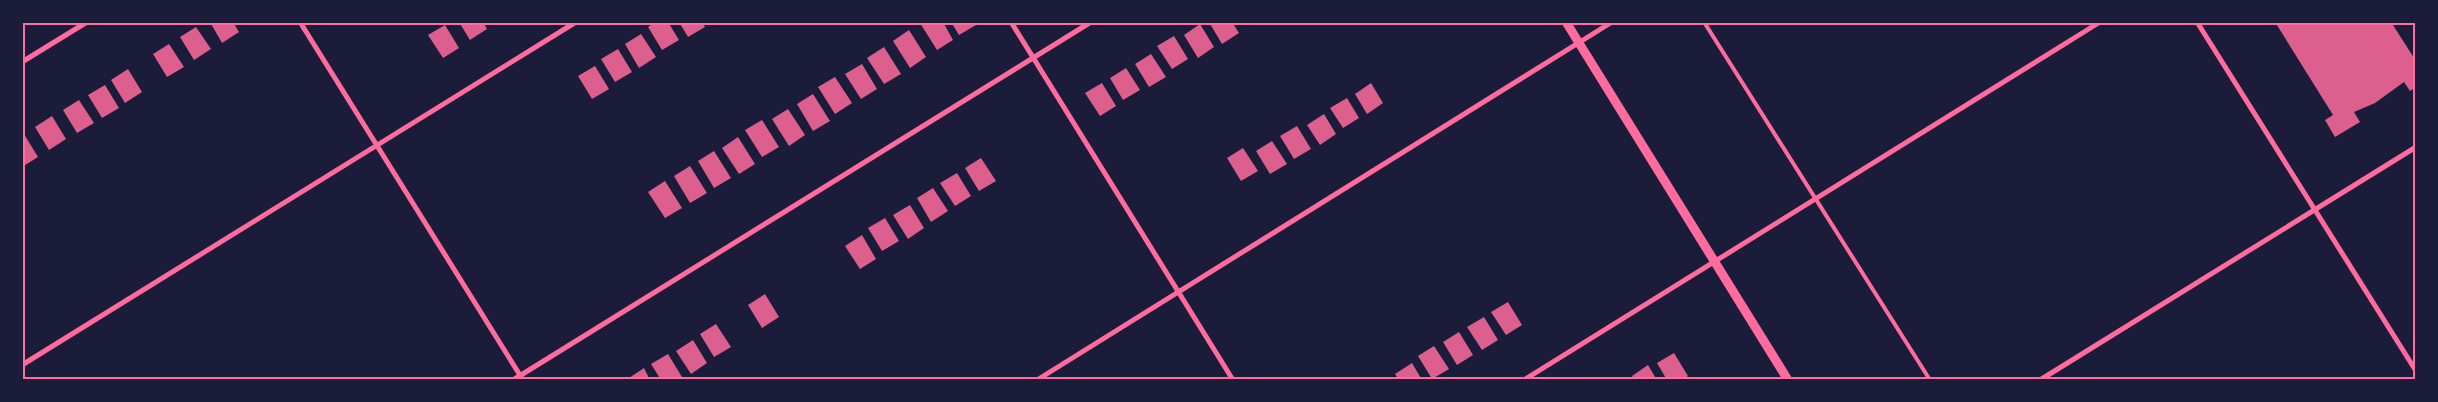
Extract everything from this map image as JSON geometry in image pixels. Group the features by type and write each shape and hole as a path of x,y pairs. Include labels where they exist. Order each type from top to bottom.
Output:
{"street":[{"path":"22,62 87,22"},
{"path":"300,22 522,377"},
{"path":"22,365 576,22"},
{"path":"1011,22 1233,380"},
{"path":"513,380 522,377 1092,22"},
{"path":"1566,22 1788,380"},
{"path":"1037,380 1612,22"},
{"path":"1524,380 2100,22"},
{"path":"2197,22 2416,372"},
{"path":"2040,380 2416,147"}],"lane":[{"path":"1704,22 1930,380"}],"building":[{"path":"210,22 233,22 239,32 222,43"},
{"path":"459,22 483,22 487,29 470,40"},
{"path":"655,22 668,22 679,40 662,50 648,27"},
{"path":"679,22 702,22 705,27 688,37"},
{"path":"943,22 953,40 937,50 920,23"},
{"path":"951,22 974,22 976,25 959,35"},
{"path":"1209,22 1232,22 1239,33 1222,44"},
{"path":"2275,22 2391,22 2416,61 2416,87 2410,91 2404,82 2375,103 2354,112 2360,122 2335,137 2325,120 2333,115"},
{"path":"1200,24 1214,47 1198,58 1184,35"},
{"path":"445,25 459,48 443,58 428,35"},
{"path":"196,27 211,49 194,60 180,37"},
{"path":"909,30 926,57 910,68 893,41"},
{"path":"641,34 656,57 639,68 625,44"},
{"path":"1174,36 1188,59 1172,69 1157,46"},
{"path":"169,44 184,67 167,77 153,54"},
{"path":"884,47 901,74 884,84 867,58"},
{"path":"618,49 632,72 615,82 601,59"},
{"path":"1151,54 1166,77 1149,87 1135,64"},
{"path":"862,64 877,89 861,99 845,74"},
{"path":"595,66 609,89 592,99 578,76"},
{"path":"1126,68 1140,90 1123,100 1110,78"},
{"path":"128,69 142,92 125,103 111,80"},
{"path":"835,77 852,103 835,114 818,87"},
{"path":"1102,83 1116,106 1100,116 1085,93"},
{"path":"1371,83 1383,103 1367,114 1355,94"},
{"path":"105,85 119,108 102,118 88,95"},
{"path":"813,94 830,121 813,131 797,104"},
{"path":"1347,98 1359,118 1343,128 1330,108"},
{"path":"79,100 94,123 77,133 63,110"},
{"path":"788,109 805,135 789,146 772,119"},
{"path":"1324,114 1336,134 1320,145 1307,125"},
{"path":"52,116 66,139 49,150 35,127"},
{"path":"762,120 779,147 762,157 745,130"},
{"path":"1297,126 1311,149 1294,159 1280,136"},
{"path":"24,134 38,157 22,167 22,135"},
{"path":"738,137 755,164 739,174 722,148"},
{"path":"1272,141 1287,164 1270,174 1256,151"},
{"path":"1243,148 1258,171 1241,181 1227,158"},
{"path":"714,151 731,178 714,188 698,161"},
{"path":"981,158 996,181 979,191 965,168"},
{"path":"690,166 707,193 690,203 674,176"},
{"path":"957,173 971,196 955,206 940,183"},
{"path":"665,181 682,208 665,218 648,192"},
{"path":"933,188 948,211 931,222 917,198"},
{"path":"910,205 924,228 908,239 893,215"},
{"path":"885,218 899,241 882,251 868,228"},
{"path":"862,235 876,259 860,269 845,246"},
{"path":"765,294 779,317 762,328 748,305"},
{"path":"1508,302 1522,325 1506,335 1491,312"},
{"path":"1484,317 1498,340 1482,350 1467,327"},
{"path":"716,324 731,347 714,357 700,334"},
{"path":"1459,332 1473,355 1457,365 1443,342"},
{"path":"693,340 707,363 691,374 676,351"},
{"path":"1434,346 1449,369 1432,379 1418,356"},
{"path":"1674,353 1688,376 1683,380 1667,380 1657,363"},
{"path":"668,354 682,377 678,380 661,380 651,364"},
{"path":"1412,363 1422,380 1399,380 1395,374"},
{"path":"1648,365 1657,380 1634,380 1632,376"},
{"path":"644,368 650,380 626,380"}]}
